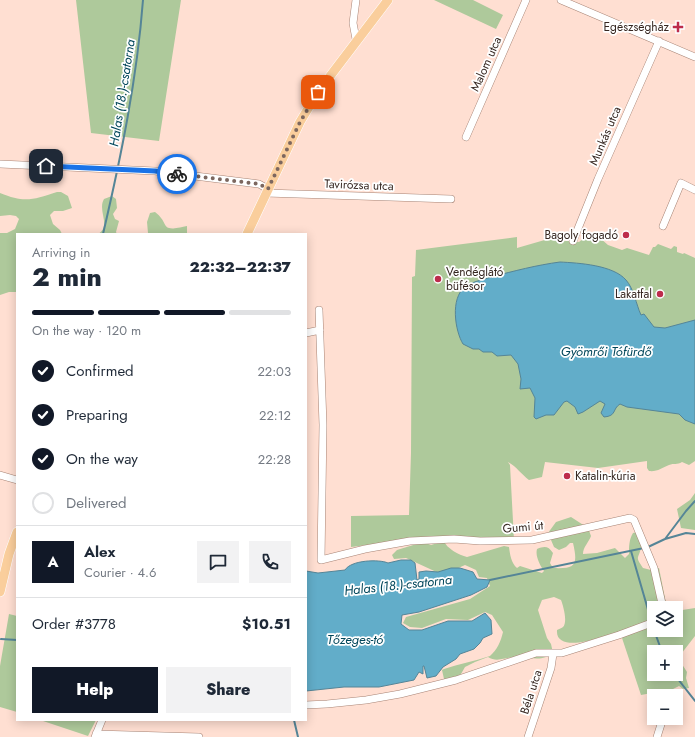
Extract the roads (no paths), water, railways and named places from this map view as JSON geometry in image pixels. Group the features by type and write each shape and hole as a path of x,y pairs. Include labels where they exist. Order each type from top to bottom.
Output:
{"main road":[{"path":"247,233 300,122 318,92 356,40 388,0"},
{"path":"0,592 9,554 16,535"}],"street":[{"path":"356,0 353,23 356,40"},
{"name":"Malom utca","path":"466,138 526,0"},
{"path":"561,0 695,57"},
{"name":"Munkás utca","path":"573,241 598,179 659,41"},
{"name":"Tavirózsa utca","path":"0,164 155,171 259,184 267,191 451,200"},
{"path":"663,226 681,183 695,190"},
{"path":"307,333 320,330 319,310"},
{"name":"Gumi út","path":"320,330 323,426 321,560 365,549 419,541 454,539 480,541 532,540 630,518 634,520 649,554 654,568 661,601"},
{"path":"0,475 16,480"},
{"path":"307,705 366,700 400,694 456,680 536,653 562,653 619,636 647,625"},
{"name":"Béla utca","path":"528,737 553,654"},
{"path":"102,721 96,736 200,737"},
{"path":"657,737 661,725"}],"water":[{"name":"Gyömrői Tófürdő","path":"560,262 595,266 613,271 620,275 629,284 641,315 644,314 654,327 665,328 695,320 695,424 685,420 679,414 627,407 620,404 613,414 604,417 601,413 605,404 600,401 578,414 575,407 567,401 564,402 554,415 546,415 536,419 534,417 535,398 530,388 520,389 521,379 518,364 511,355 497,356 492,352 483,352 479,349 473,349 463,344 458,331 455,315 457,299 460,292 465,287 491,277 534,266"},
{"name":"Tőzeges-tó","path":"401,560 411,560 415,563 417,580 419,579 419,572 438,572 451,568 460,568 473,572 477,579 490,580 487,587 471,595 419,612 402,615 401,624 409,630 422,630 448,621 472,621 485,613 491,620 492,634 483,638 474,649 460,654 456,659 443,667 436,676 427,678 423,666 423,674 419,672 414,680 379,687 344,687 307,691 307,571 318,573 345,570 353,564 365,561 388,563"}],"waterway":[{"name":"Halas (18.)-csatorna","path":"103,233 128,118 137,59 143,0"},
{"path":"648,547 665,539 695,501"},
{"path":"665,539 686,533 695,534"},
{"path":"490,580 644,548"},
{"path":"631,551 647,606"},
{"path":"657,637 659,645"},
{"path":"1,639 16,640"},
{"path":"679,681 695,701"},
{"path":"294,721 298,737"}],"place":[{"name":"Egészségház","path":"678,27"},
{"name":"Bagoly fogadó","path":"626,235"},
{"name":"Vendéglátó büfésor","path":"438,279"},
{"name":"Lakatfal","path":"660,294"},
{"name":"Katalin-kúria","path":"567,476"}]}
